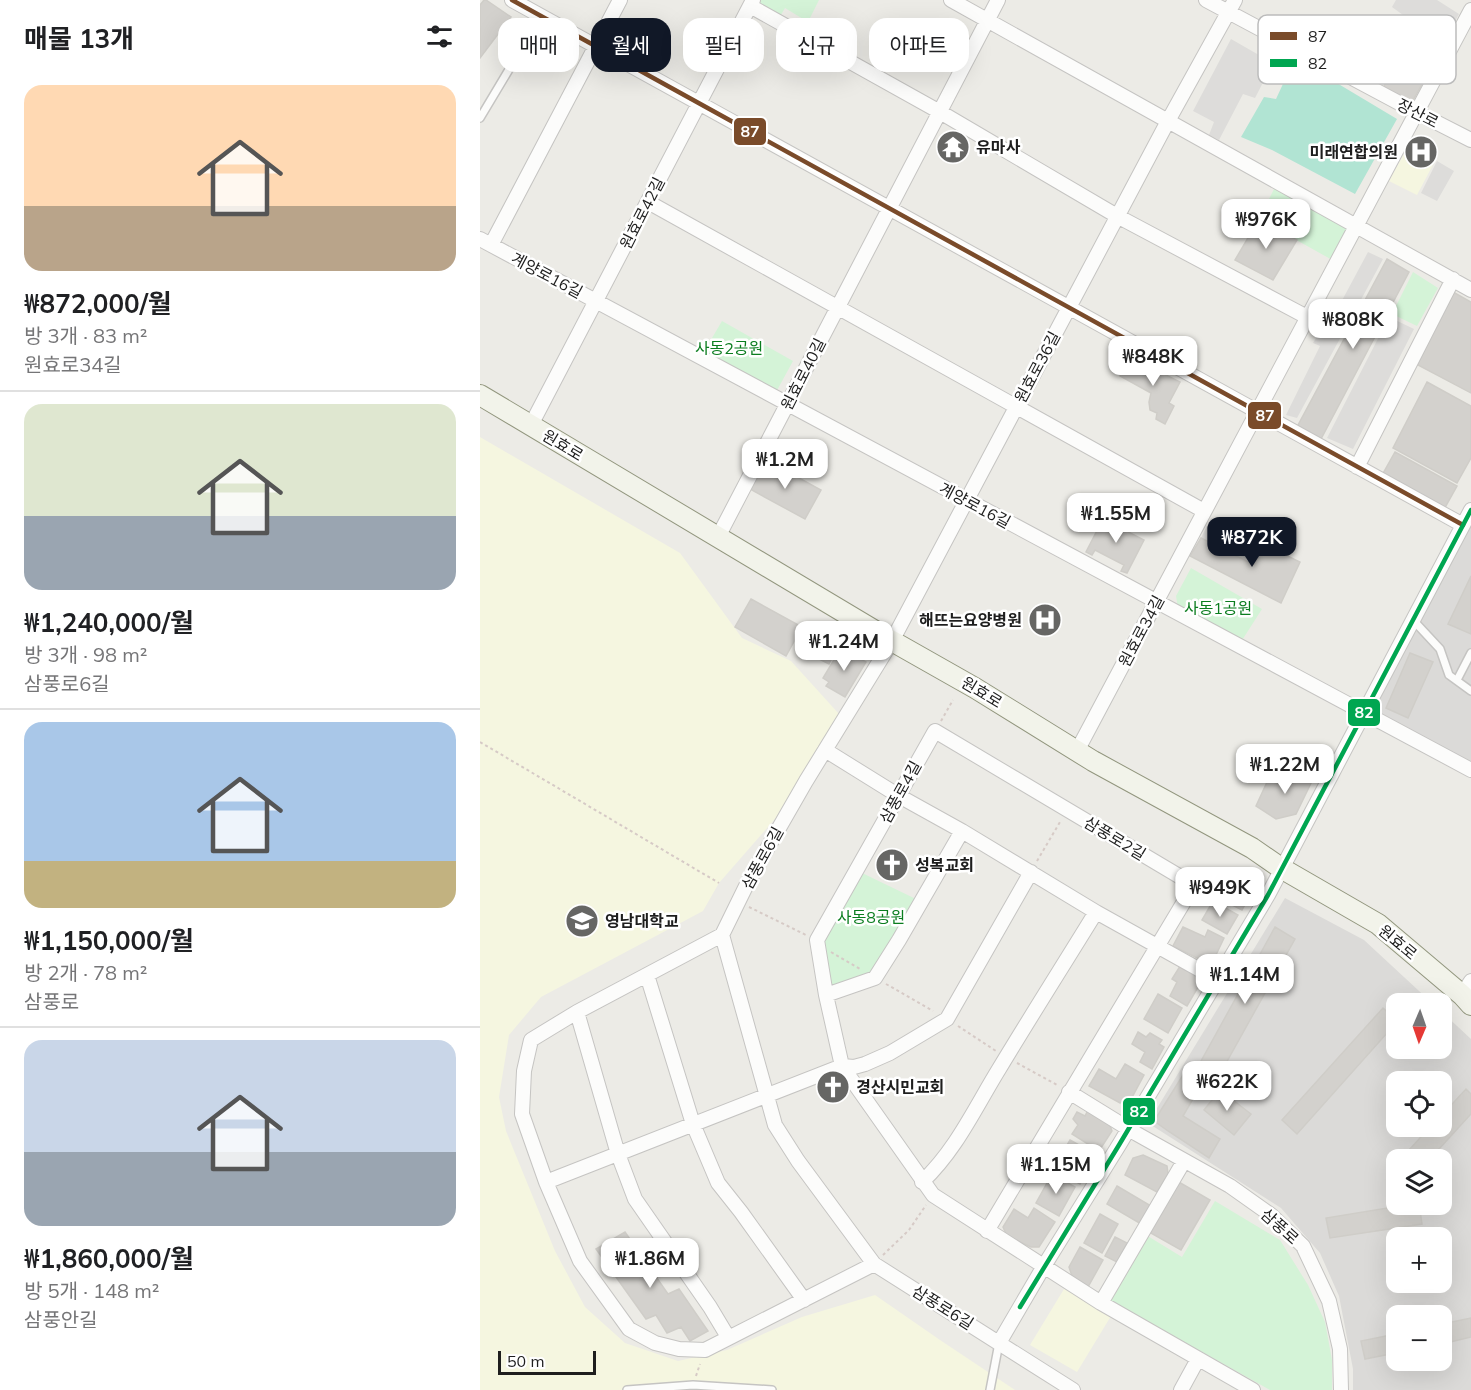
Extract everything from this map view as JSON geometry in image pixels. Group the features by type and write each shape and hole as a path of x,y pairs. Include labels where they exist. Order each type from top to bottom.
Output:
{"main road":[{"name":"원효로","path":"480,395 892,641 975,688 1077,751 1252,848 1281,868 1378,924 1468,994"}],"street":[{"path":"512,0 591,44"},
{"path":"611,18 620,0"},
{"path":"951,0 1471,290"},
{"name":"원효로40길","path":"718,537 998,0"},
{"name":"장산로","path":"1206,0 1232,6 1258,21"},
{"path":"751,3 1117,216 1307,317"},
{"name":"원효로42길","path":"531,426 751,3"},
{"name":"원효로36길","path":"892,641 1117,216 1232,6"},
{"name":"원효로34길","path":"1456,38 1471,10"},
{"path":"486,242 591,56"},
{"path":"642,72 1467,527"},
{"name":"장산로","path":"1367,84 1471,140"},
{"name":"원효로34길","path":"1077,751 1431,84"},
{"path":"648,202 1204,511"},
{"name":"계양로16길","path":"486,242 1471,770"},
{"path":"1357,467 1453,279"},
{"path":"999,1343 1268,895 1413,620 1467,527 1471,510"},
{"name":"삼풍로6길","path":"892,641 748,882 722,935 775,1125 798,1161 874,1264 1073,1390"},
{"path":"935,731 1068,809"},
{"name":"삼풍로4길","path":"817,942 935,731"},
{"path":"825,750 898,796 962,831 1096,912 1218,980"},
{"name":"삼풍로2길","path":"1068,809 1194,885 1069,1092"},
{"path":"826,995 875,978 962,831"},
{"path":"546,1182 842,1066 854,1067 866,1064 890,1053 944,1021 1031,872"},
{"path":"922,1182 944,1159 968,1125 1006,1057 1096,912"},
{"path":"722,935 577,1012 531,1040 524,1071 522,1114 546,1182 580,1261 630,1329 655,1343 679,1349 705,1350 874,1264"},
{"path":"817,942 842,1066 933,1196 1101,1303 1253,1390"},
{"path":"647,975 693,1124 718,1184 741,1212 804,1300"},
{"path":"577,1012 618,1154 635,1199 710,1307 728,1337"},
{"path":"987,1231 1069,1092"},
{"name":"삼풍로","path":"1069,1092 1230,1186 1270,1215 1303,1246 1329,1301 1340,1349 1341,1390"},
{"path":"1101,1303 1184,1161"},
{"path":"1181,1390 1198,1359"}],"lane":[{"path":"480,118 541,16"},
{"path":"1413,620 1440,649 1449,675 1471,691"},
{"path":"1457,680 1471,653"},
{"path":"990,1390 999,1343"},
{"path":"627,1390 693,1385 772,1390"}],"path":[{"path":"935,731 953,700"},
{"path":"480,742 719,883"},
{"path":"1031,872 1068,809"},
{"path":"749,907 817,942 944,1021"},
{"path":"874,1264 909,1230 933,1196"},
{"path":"693,1385 705,1350"}],"shaded area":[{"path":"1396,0 1437,0 1459,14 1456,19 1456,15 1403,15 1392,7"},
{"path":"1231,39 1258,54 1258,84 1262,84 1255,98 1243,94 1219,140 1209,135 1214,122 1193,111"},
{"path":"1410,143 1436,159 1417,195 1389,181"},
{"path":"1437,161 1454,171 1437,201 1421,193"},
{"path":"1368,252 1383,259 1297,418 1286,415 1320,346 1313,343 1320,331 1327,335 1333,326 1331,321"},
{"path":"1389,317 1414,329 1353,449 1327,438"},
{"name":"영남대학교","path":"480,437 680,553 742,638 791,661 839,714 775,819 719,883 703,911 541,997 509,1035 499,1097 506,1131 555,1251 585,1307 625,1343 678,1361 727,1350 802,1317 875,1295 1015,1390 480,1390"},
{"path":"1471,510 1471,769 1360,708"},
{"path":"1211,518 1265,545 1254,565 1201,538"},
{"path":"1285,898 1364,940 1421,993 1386,993 1386,1059 1452,1059 1452,1021 1471,1039 1471,1390 1353,1390 1353,1369 1339,1296 1320,1253 1281,1208 1148,1123"},
{"path":"1064,1289 1111,1316 1077,1372 1030,1345"}],"green space":[{"path":"754,0 819,0 810,18 801,18 785,8 779,18 776,18"},
{"path":"1283,84 1338,84 1397,119 1355,194 1272,150 1241,137 1264,97 1276,99"},
{"path":"1277,183 1348,224 1348,234 1334,261 1259,219"},
{"path":"1413,272 1438,288 1417,326 1392,314"},
{"name":"사동2공원","path":"722,321 793,361 775,394 702,355"},
{"name":"사동1공원","path":"1191,568 1262,609 1239,645 1178,608 1176,596"},
{"name":"사동8공원","path":"860,872 918,900 873,975 829,987 821,944"},
{"path":"1215,1201 1280,1240 1308,1285 1325,1322 1332,1360 1332,1390 1270,1390 1111,1301 1146,1235 1182,1257"}],"building":[{"path":"486,0 511,17 498,18 498,34 480,58 480,5"},
{"path":"1385,84 1422,84 1411,104 1383,88"},
{"path":"1259,219 1297,240 1273,280 1235,260"},
{"path":"1387,259 1409,272 1321,439 1297,427"},
{"path":"1453,292 1471,302 1471,393 1416,364"},
{"path":"1130,357 1180,382 1169,403 1174,406 1165,424 1156,419 1157,413 1150,410 1151,393 1120,376"},
{"path":"1427,382 1471,406 1471,458 1457,483 1393,448"},
{"path":"1395,452 1457,486 1442,513 1381,477"},
{"path":"766,460 821,490 805,519 750,489"},
{"path":"1103,519 1144,540 1127,573 1121,571 1124,565 1095,550 1092,555 1086,552"},
{"path":"1201,538 1254,565 1265,545 1300,562 1281,603 1190,556"},
{"path":"1471,576 1471,634 1448,624"},
{"path":"751,599 802,627 786,656 735,627"},
{"path":"807,628 839,644 829,664 797,648"},
{"path":"841,648 866,662 845,697 826,686 829,682 823,678"},
{"path":"1410,653 1433,662 1408,718 1386,708"},
{"path":"1293,769 1314,777 1296,814 1276,819 1256,806 1268,780 1284,786"},
{"path":"1221,868 1246,881 1248,899 1242,910 1230,904 1233,899 1212,888"},
{"path":"1213,901 1238,915 1227,934 1202,920"},
{"path":"1183,927 1205,937 1208,930 1224,938 1215,957 1203,961 1173,946"},
{"path":"1275,927 1295,939 1215,1083 1195,1072"},
{"path":"1182,963 1200,974 1201,982 1187,1006 1170,996 1177,982 1172,979"},
{"path":"1158,994 1182,1008 1168,1033 1144,1019"},
{"path":"1383,1008 1386,1011 1386,1034 1297,1134 1282,1120"},
{"path":"1138,1032 1146,1037 1150,1033 1162,1040 1159,1044 1164,1047 1152,1069 1140,1062 1145,1052 1132,1044"},
{"path":"1125,1064 1144,1075 1130,1101 1120,1103 1089,1086 1099,1069 1116,1079"},
{"path":"1183,1075 1201,1085 1183,1116 1220,1139 1209,1158 1157,1123 1156,1118"},
{"path":"1466,1089 1471,1094 1471,1114 1452,1135 1452,1104"},
{"path":"1220,1090 1251,1114 1234,1135 1204,1110"},
{"path":"1088,1110 1109,1123 1112,1131 1099,1151 1072,1134 1078,1125 1073,1119 1077,1112 1085,1116"},
{"path":"1421,1137 1450,1137 1439,1149 1410,1149"},
{"path":"1070,1140 1097,1155 1080,1184 1053,1169"},
{"path":"1143,1155 1167,1166 1168,1174 1157,1192 1125,1175 1133,1158"},
{"path":"1052,1174 1075,1187 1059,1216 1036,1203"},
{"path":"1177,1181 1210,1200 1181,1250 1149,1232"},
{"path":"1117,1186 1151,1206 1141,1224 1107,1204"},
{"path":"1034,1208 1055,1222 1039,1247 1031,1247 1007,1236 1003,1227 1014,1209 1028,1218"},
{"path":"1386,1208 1386,1215 1421,1215 1422,1224 1386,1227 1386,1229 1330,1238 1326,1218"},
{"path":"1100,1214 1118,1224 1102,1253 1084,1243"},
{"path":"625,1232 668,1294 679,1289 708,1331 690,1341 681,1327 667,1333 656,1315 646,1319 596,1249"},
{"path":"1115,1237 1127,1243 1117,1262 1105,1256"},
{"path":"1080,1247 1103,1260 1088,1287 1072,1276 1069,1267"},
{"path":"1471,1318 1471,1337 1452,1342 1452,1322"},
{"path":"1386,1336 1386,1355 1365,1359 1361,1341"}],"transit line":[{"name":"87","path":"512,0 1463,525"},
{"name":"82","path":"1020,1307 1268,895 1471,510"}],"place":[{"name":"유마사","path":"953,147"},
{"name":"미래연합의원","path":"1421,152"},
{"name":"해뜨는요양병원","path":"1045,620"},
{"name":"성복교회","path":"892,865"},
{"name":"영남대학교","path":"582,921"},
{"name":"경산시민교회","path":"833,1087"}]}
